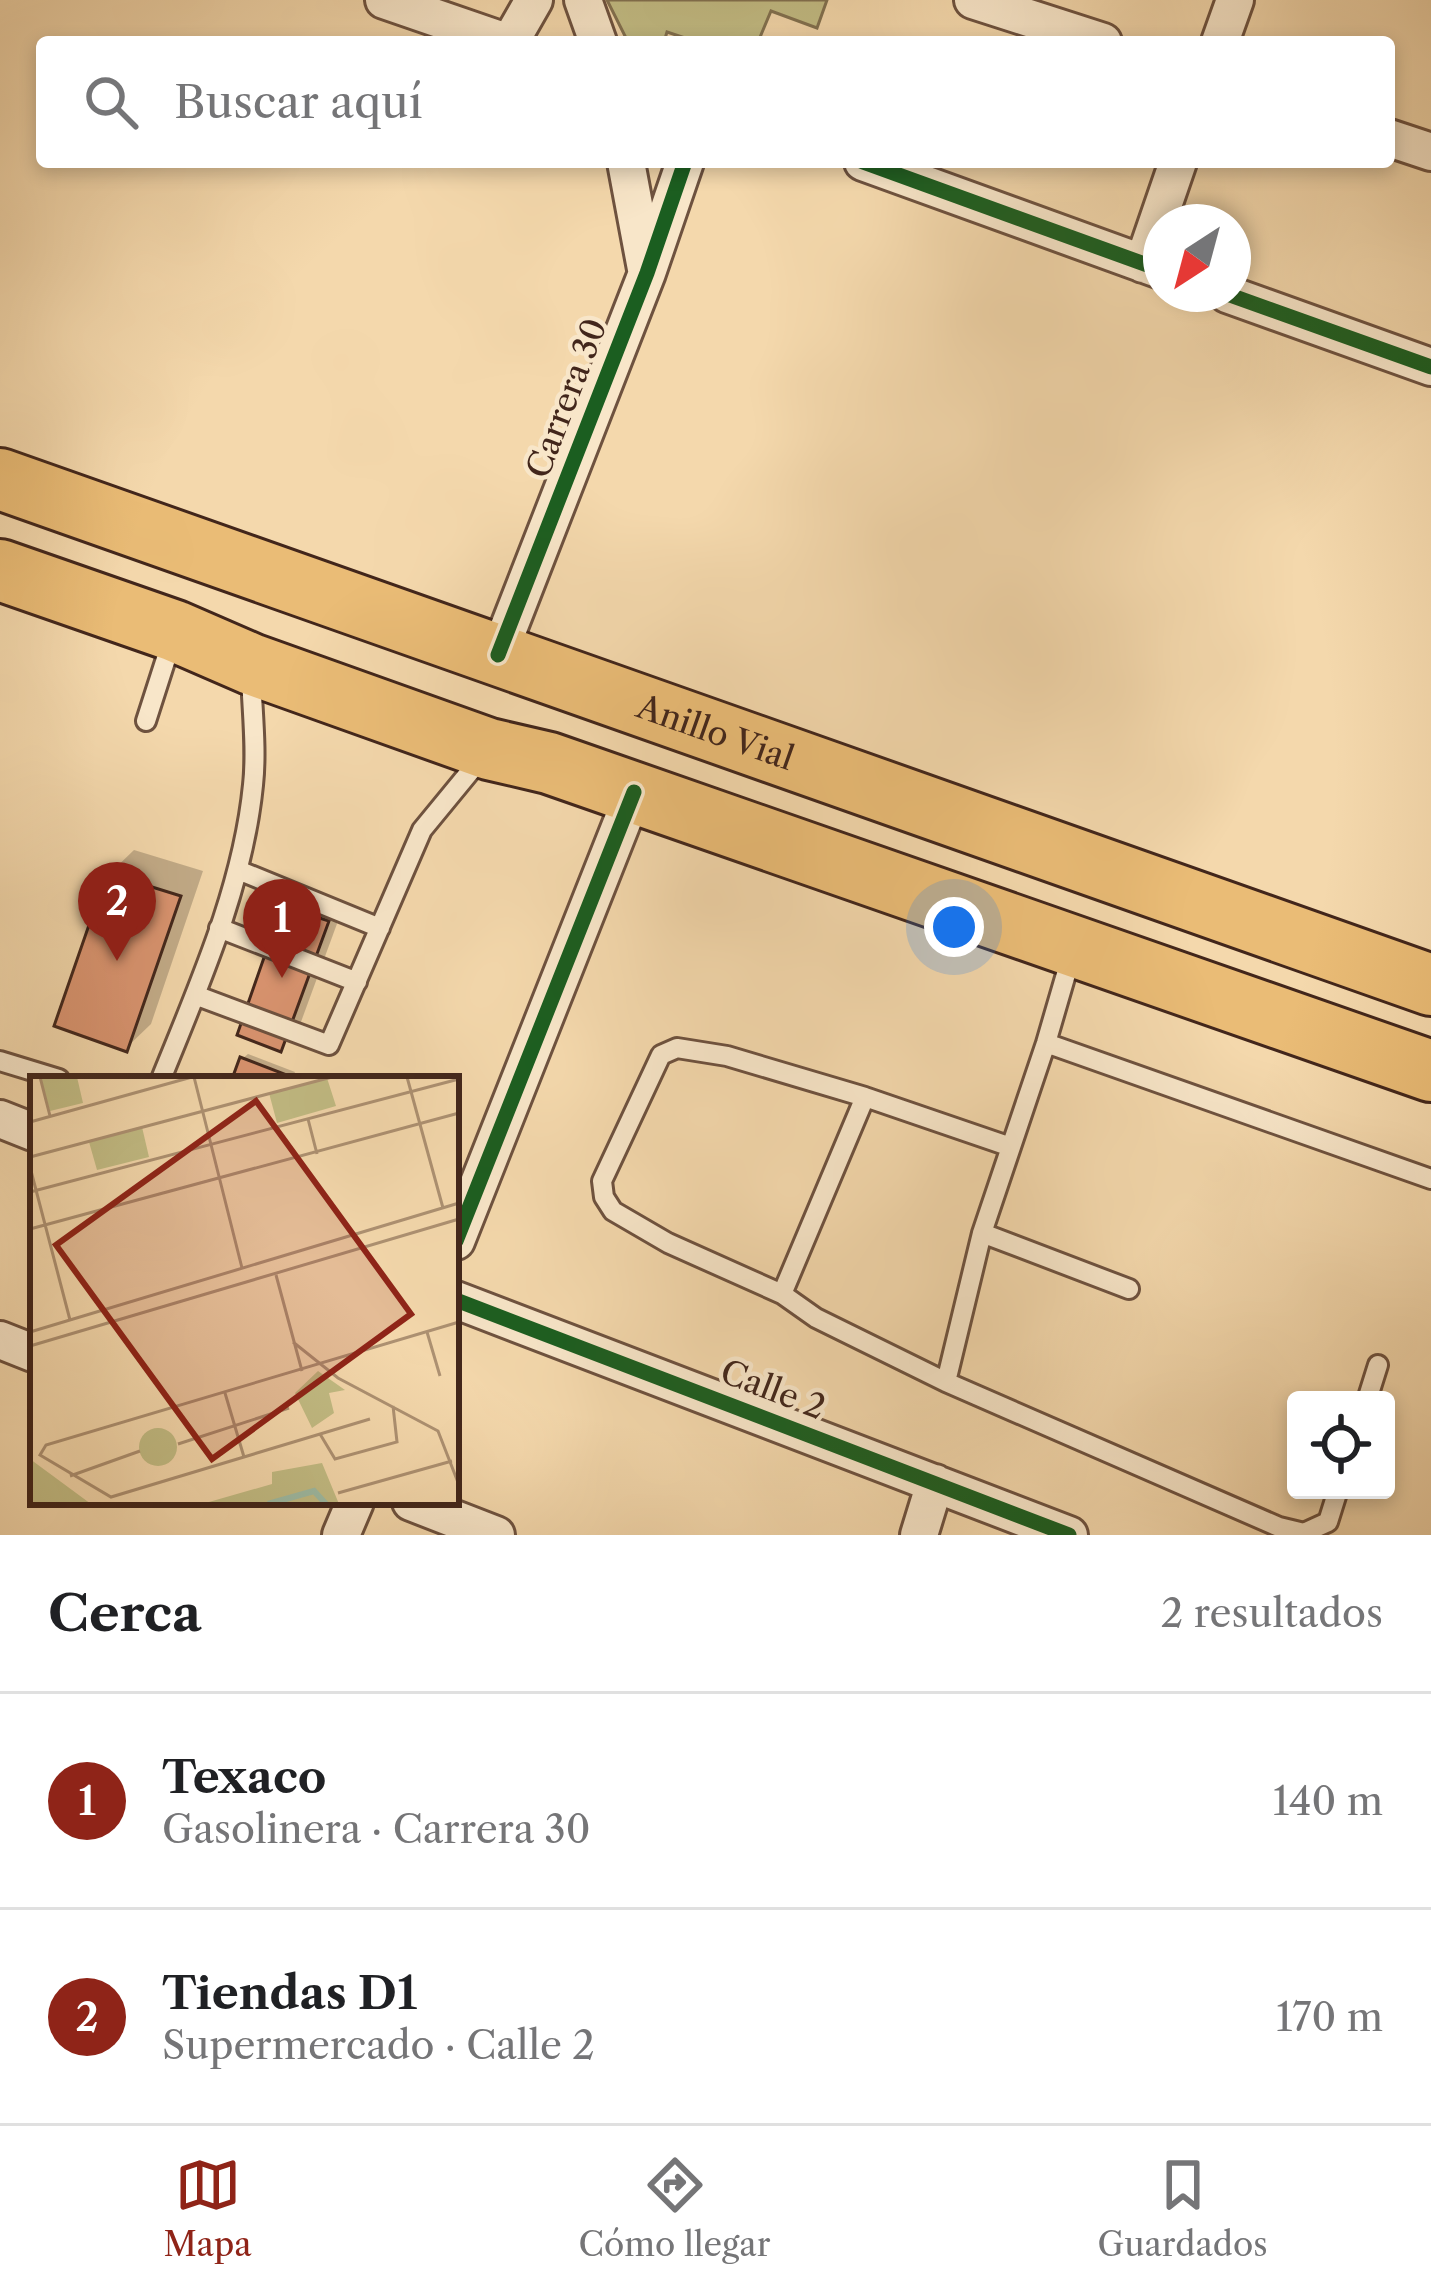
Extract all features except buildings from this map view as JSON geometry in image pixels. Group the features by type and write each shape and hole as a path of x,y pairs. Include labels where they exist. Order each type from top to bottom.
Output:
{"highway":[{"name":"Anillo Vial","path":"0,479 1431,985"},
{"path":"0,570 489,749 549,763 634,792 1431,1071"}],"street":[{"path":"384,0 490,36"},
{"path":"512,36 535,0"},
{"path":"583,0 596,36"},
{"path":"973,0 1084,36"},
{"path":"1222,36 1234,0"},
{"path":"1395,140 1431,152"},
{"path":"627,168 646,273"},
{"name":"Carrera 30","path":"498,655 683,168"},
{"path":"880,168 1143,264"},
{"path":"1168,204 1177,168"},
{"path":"1251,303 1431,367"},
{"path":"459,1233 634,792"},
{"path":"0,1119 30,1131"},
{"name":"Calle 2","path":"459,1301 1069,1535"},
{"path":"0,1340 30,1352"},
{"path":"919,1535 934,1483"},
{"path":"341,1535 354,1505"},
{"path":"420,1505 496,1535"}],"lane":[{"path":"146,721 175,632"},
{"path":"162,1076 238,870 254,783 251,664"},
{"path":"195,995 329,1045 422,830 489,749"},
{"path":"238,870 380,928"},
{"path":"219,928 357,982"},
{"path":"946,1382 982,1233 1074,946"},
{"path":"1046,1043 1431,1179"},
{"path":"1011,1147 727,1056 677,1048 661,1055 602,1181 604,1197 613,1210 668,1243 782,1294 816,1318 946,1382 1279,1527 1304,1532 1328,1522 1335,1499"},
{"path":"0,1061 49,1076"},
{"path":"782,1294 865,1097"},
{"path":"982,1233 1129,1289"},
{"path":"1370,1391 1378,1365"}],"shaded area":[{"path":"607,0 827,0 817,28 771,11 761,36 667,32 666,36 625,36"}],"cycle path":[{"path":"498,655 647,273 683,168"},
{"path":"880,168 1143,263"},
{"path":"1251,303 1431,367"},
{"path":"459,1233 634,792"},
{"path":"459,1301 1069,1535"}],"place":[{"name":"Tiendas D1","path":"117,961"},
{"name":"Texaco","path":"282,978"}]}
